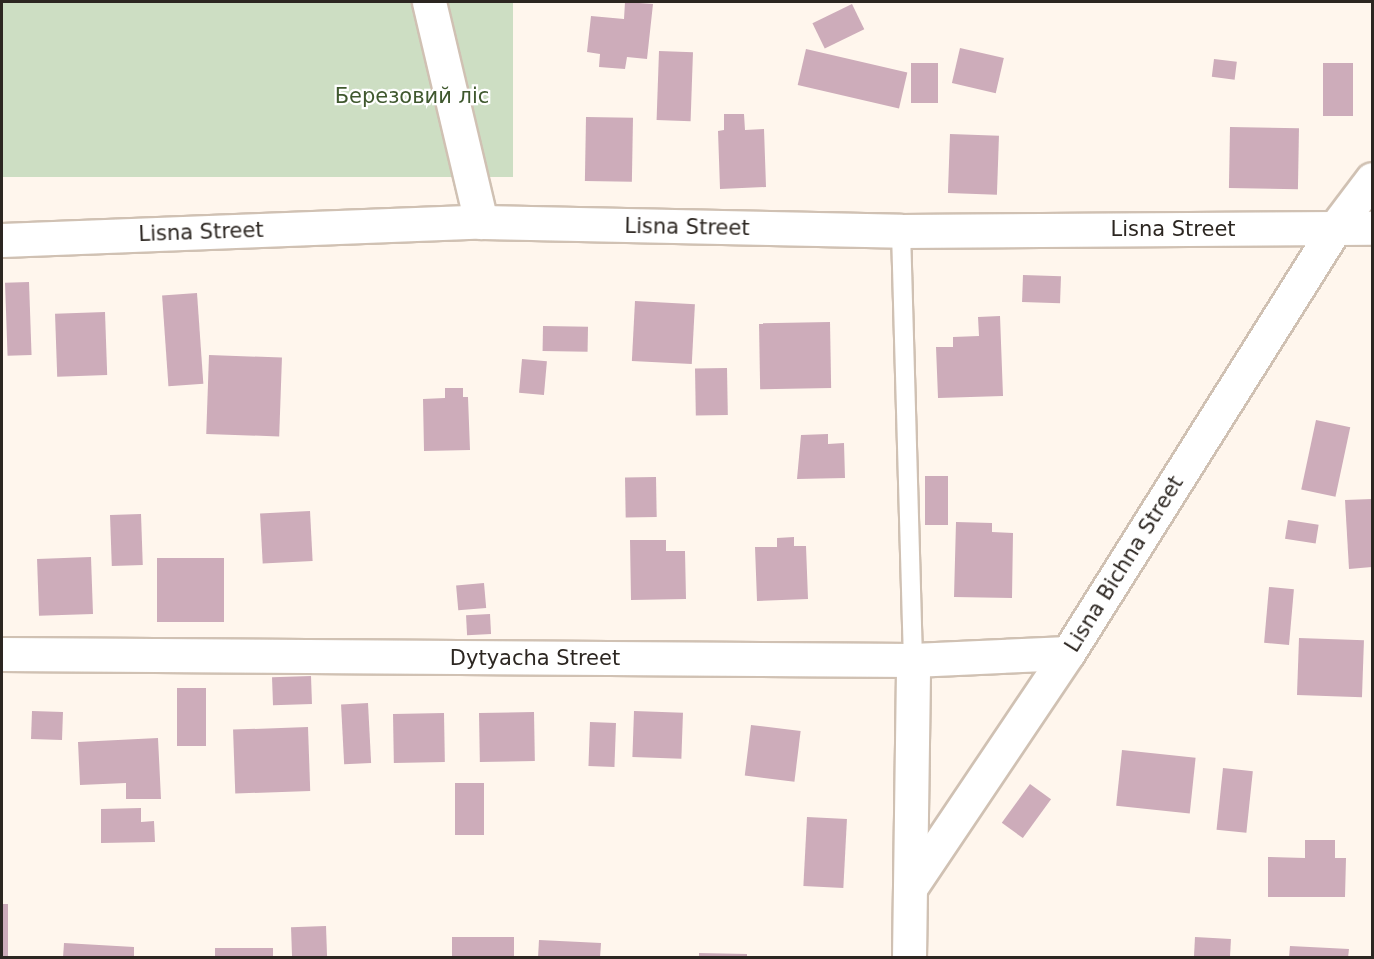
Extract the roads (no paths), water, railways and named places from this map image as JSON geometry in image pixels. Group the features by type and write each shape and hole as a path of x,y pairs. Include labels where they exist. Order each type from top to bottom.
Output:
{"street":[{"path":"429,2 481,222"},
{"name":"Lisna Bichna Street","path":"910,888 1068,653 1335,228 1372,179"},
{"name":"Lisna Street","path":"2,240 481,222 901,231 1372,228"},
{"name":"Dytyacha Street","path":"2,654 913,660 1068,653"},
{"path":"909,957 913,660"}],"lane":[{"path":"901,231 913,660"}],"park label":[{"name":"Березовий ліс","path":"412,96"}]}
